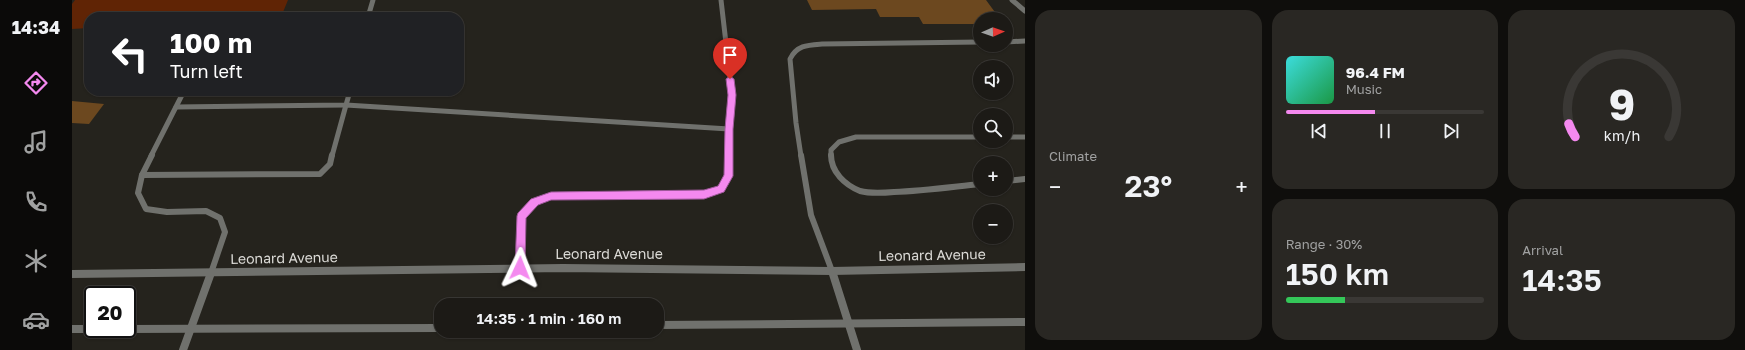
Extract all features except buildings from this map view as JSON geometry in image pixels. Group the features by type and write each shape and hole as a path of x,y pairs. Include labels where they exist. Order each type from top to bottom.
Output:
{"street":[{"name":"Leonard Avenue","path":"72,274 520,268 832,271 1025,267"},
{"path":"832,271 857,350"},
{"path":"183,350 211,272"},
{"path":"664,325 718,323 750,325 848,322 1025,322"},
{"path":"136,329 434,328"},
{"path":"72,329 84,329"}],"lane":[{"path":"369,12 373,0"},
{"path":"520,268 521,216 534,202 551,196 704,194 721,189 729,176 729,129 732,95 721,0"},
{"path":"1012,0 1025,11"},
{"path":"1013,42 1025,41"},
{"path":"832,271 811,215 796,123 790,59 793,51 802,46 822,44 973,42"},
{"path":"182,96 142,175 138,185 139,199 146,209 167,212 206,211 220,218 225,232 211,272"},
{"path":"142,175 320,174 330,164 349,96"},
{"path":"176,107 346,105 729,129"},
{"path":"973,137 856,137 840,142 831,150 831,163 838,176 849,185 861,191 875,193 973,185"},
{"path":"1013,137 1025,137"},
{"path":"1013,180 1025,179"}],"shaded area":[{"path":"75,0 288,0 283,12 84,12 84,28 72,29 72,4"}],"route":[{"path":"520,268 521,216 534,202 551,196 704,194 721,189 729,176 729,129 732,95 730,79"}]}
